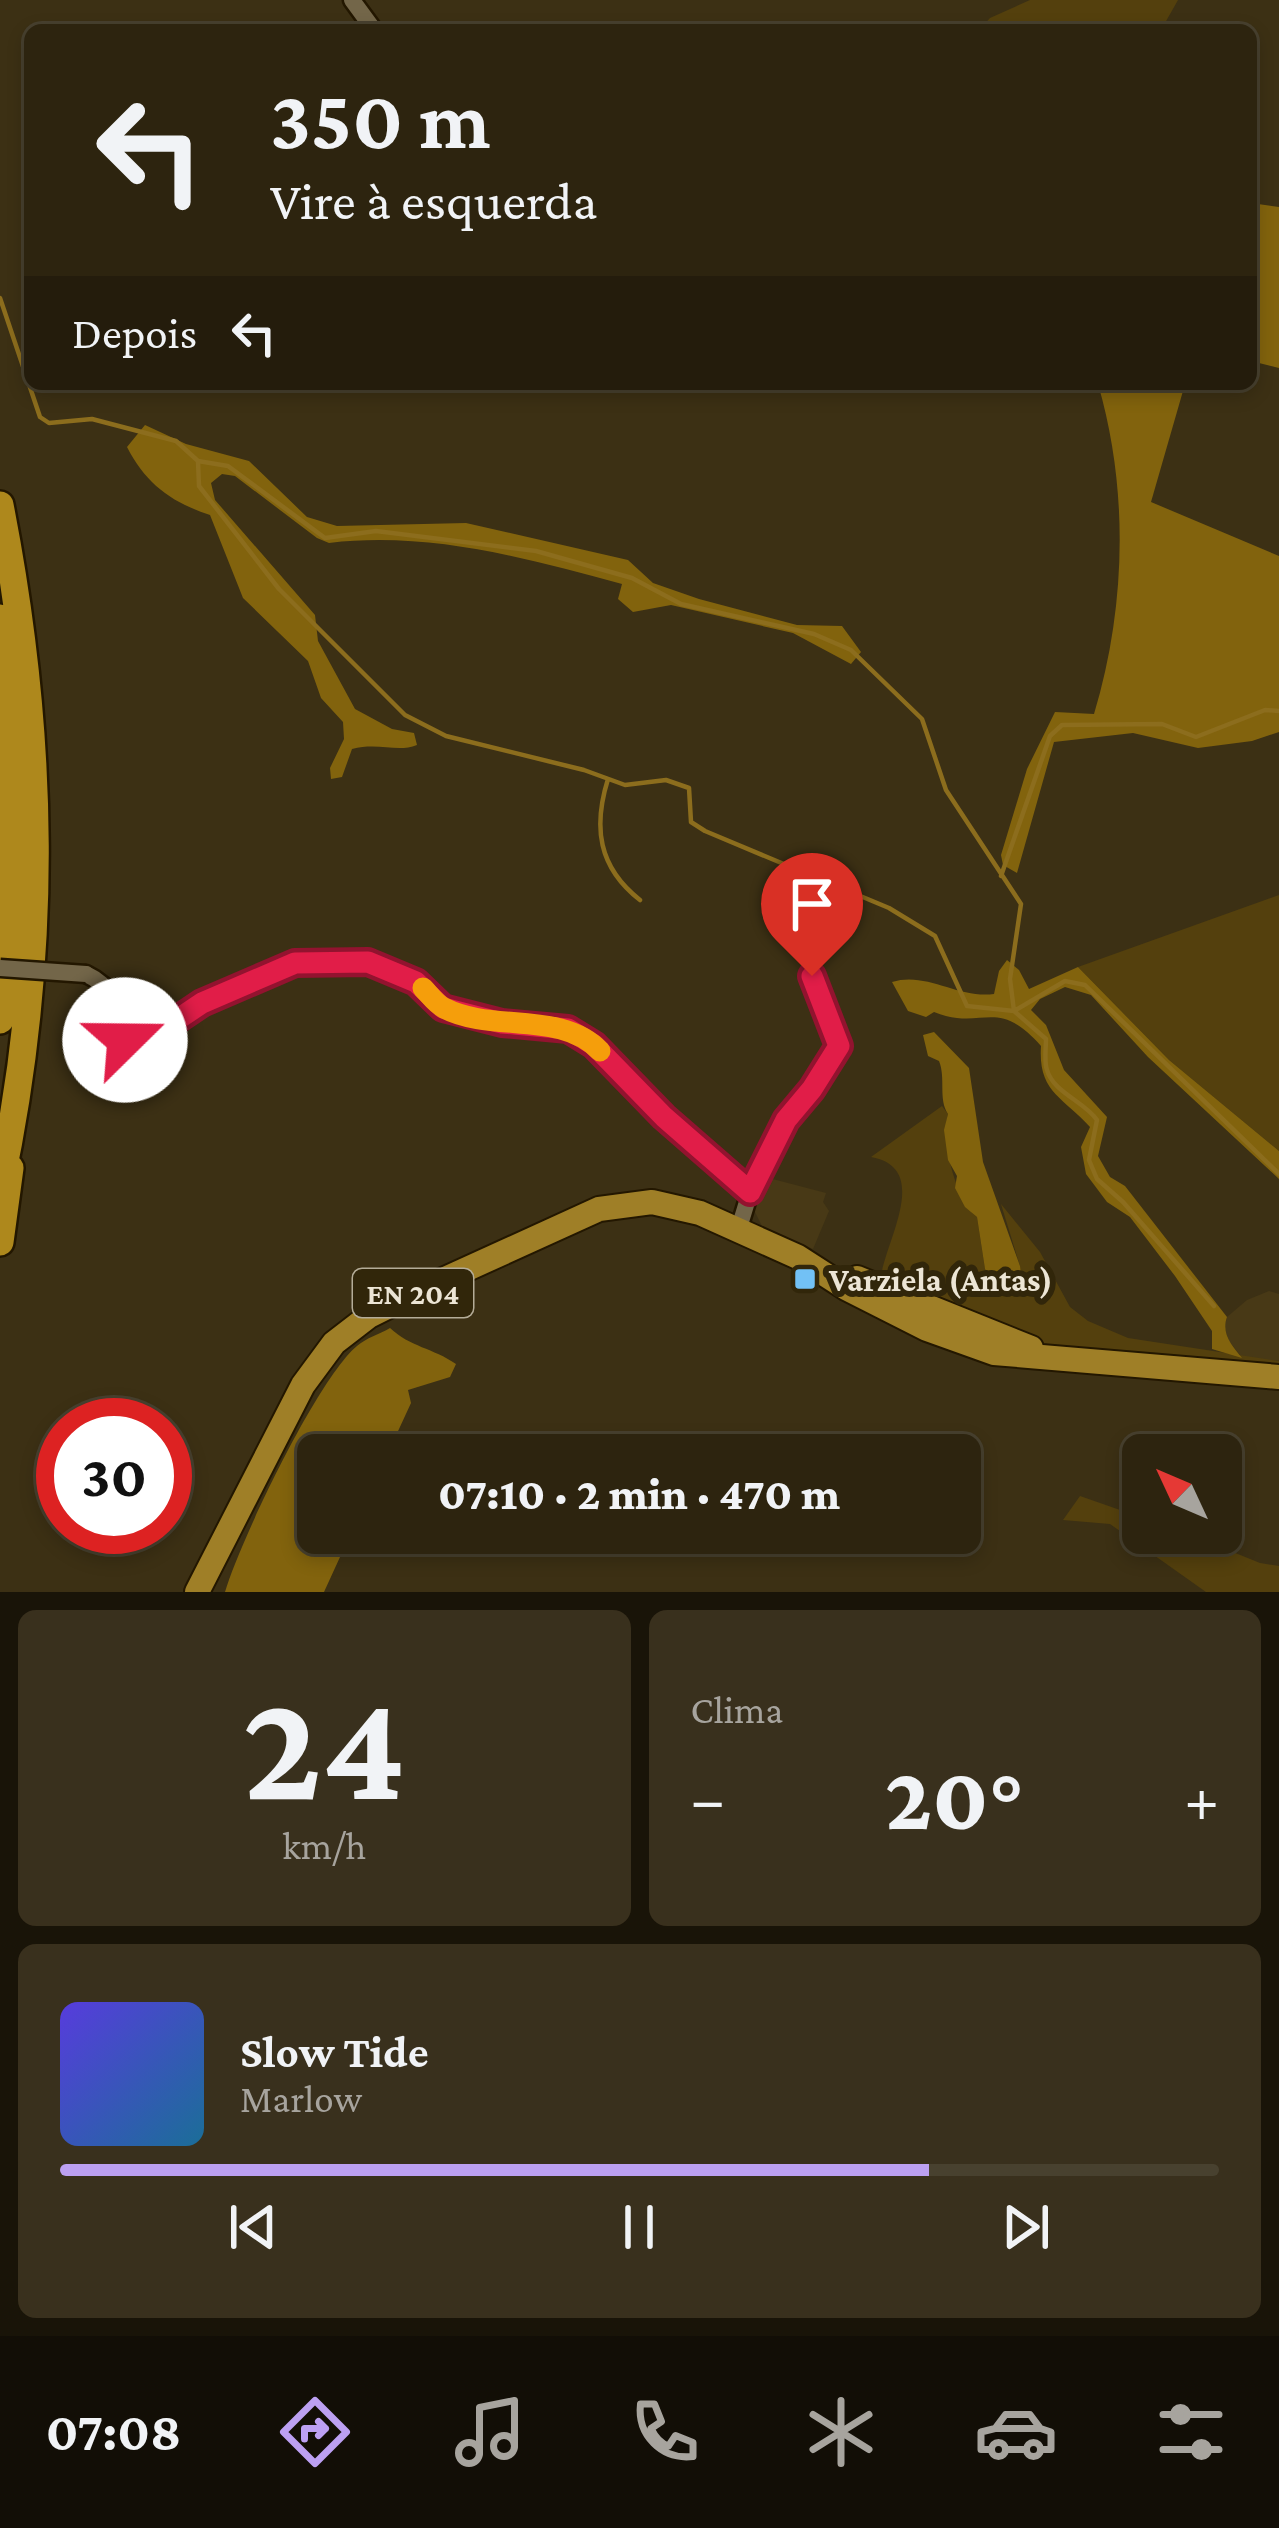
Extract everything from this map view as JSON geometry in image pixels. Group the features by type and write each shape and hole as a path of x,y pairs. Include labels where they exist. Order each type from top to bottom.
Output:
{"highway":[{"path":"0,505 28,680 37,829 33,971 0,1241"},
{"path":"0,618 13,826 0,1020"},
{"path":"0,1186 14,1122"}],"main road":[{"name":"EN 204","path":"197,1592 303,1385 334,1343 369,1316 599,1209 666,1204 740,1228 799,1257 846,1288 953,1340 1012,1357 1279,1378"}],"street":[{"path":"1,987 86,974 113,994 125,1040 134,1046 202,1003 295,963 368,962 416,982 443,1008 502,1023 568,1029 594,1045 664,1117 750,1192"},
{"path":"740,1228 750,1192 786,1120 839,1046 812,976"}],"shaded area":[{"path":"1030,0 1178,0 1164,24 984,24"},
{"path":"1257,204 1279,207 1279,368 1257,362"},
{"path":"1100,390 1183,390 1151,502 1279,556 1279,732 1198,748 1133,733 1054,742 1017,873 1003,865 1001,855 1027,769 1055,712 1094,714 1105,674 1120,549 1108,424"},
{"path":"145,425 186,444 249,461 307,517 337,526 466,523 628,560 653,583 699,599 797,625 842,626 861,652 851,664 793,633 671,605 633,612 618,599 622,584 513,556 403,541 329,543 235,476 222,474 211,483 215,500 315,615 318,641 355,709 392,729 414,733 417,745 410,747 352,749 342,777 331,779 330,768 344,739 343,722 321,698 308,661 243,598 210,515 161,490 134,460 127,447"},
{"path":"1279,895 1279,1151 1169,1060 1078,967"},
{"path":"1007,960 1029,989 1078,967 1169,1060 1279,1151 1279,1179 1148,1057 1091,995 1065,987 1040,999 1031,1010 1046,1025 1064,1070 1107,1117 1098,1156 1110,1177 1125,1186 1227,1317 1226,1334 1242,1358 1212,1349 1212,1331 1175,1276 1130,1217 1107,1202 1086,1174 1081,1147 1090,1127 1048,1084 1041,1046 1000,1018 965,1019 934,1012 926,1017 908,1011 892,982 917,980 968,993 994,994"},
{"path":"934,1032 969,1068 983,1162 1020,1266 1022,1283 1013,1294 1002,1290 985,1269 977,1217 955,1188 957,1176 948,1160 944,1130 948,1114 941,1068 939,1061 928,1056 923,1035"},
{"path":"942,1106 948,1114 946,1139 952,1169 962,1197 977,1217 985,1269 1020,1266 1001,1204 1040,1252 1070,1307 1088,1321 1128,1338 1279,1361 1279,1370 1067,1349 1015,1337 881,1278 902,1191 899,1176 889,1164 871,1157"},
{"path":"765,1177 826,1193 823,1202 829,1211 813,1249 762,1226 753,1208"},
{"path":"1269,1291 1279,1294 1279,1361 1242,1358 1229,1341 1224,1327 1227,1317 1247,1300"},
{"path":"390,1328 456,1364 450,1377 408,1390 411,1403 397,1434 297,1434 297,1554 341,1554 324,1592 225,1592 263,1500 302,1424 341,1364 365,1341"},
{"path":"1080,1496 1122,1511 1122,1532 1110,1524 1063,1520"},
{"path":"1152,1554 1238,1554 1279,1566 1279,1592 1206,1592"}],"waterway":[{"path":"0,298 24,369"},
{"path":"31,390 40,417 49,423 92,419 176,441 198,461 199,486 279,589 405,715 446,736 584,770 625,785 666,780 689,788 691,822 705,831 889,908 935,936 967,1006 1014,1011 1046,1039 1050,1078 1097,1120 1089,1160 1097,1179 1214,1306"},
{"path":"198,461 228,466 325,538 376,531 536,551 632,578 681,604 814,634 851,650 922,719 946,790 1021,904 1010,979 1014,1011 1065,981 1085,985 1279,1174"},
{"path":"1001,876 1050,736 1062,725 1162,724 1196,737 1265,710 1279,711"},
{"path":"608,779 601,814 603,845 615,874 640,900"}],"slow traffic":[{"path":"423,988 443,1008 502,1023 568,1029 600,1051"}],"place":[{"name":"Varziela (Antas)","path":"805,1279"}],"route":[{"path":"125,1040 134,1046 141,1044 202,1003 295,963 368,962 416,982 443,1008 502,1023 568,1029 594,1045 664,1117 750,1192 786,1120 839,1046 812,976"}]}
